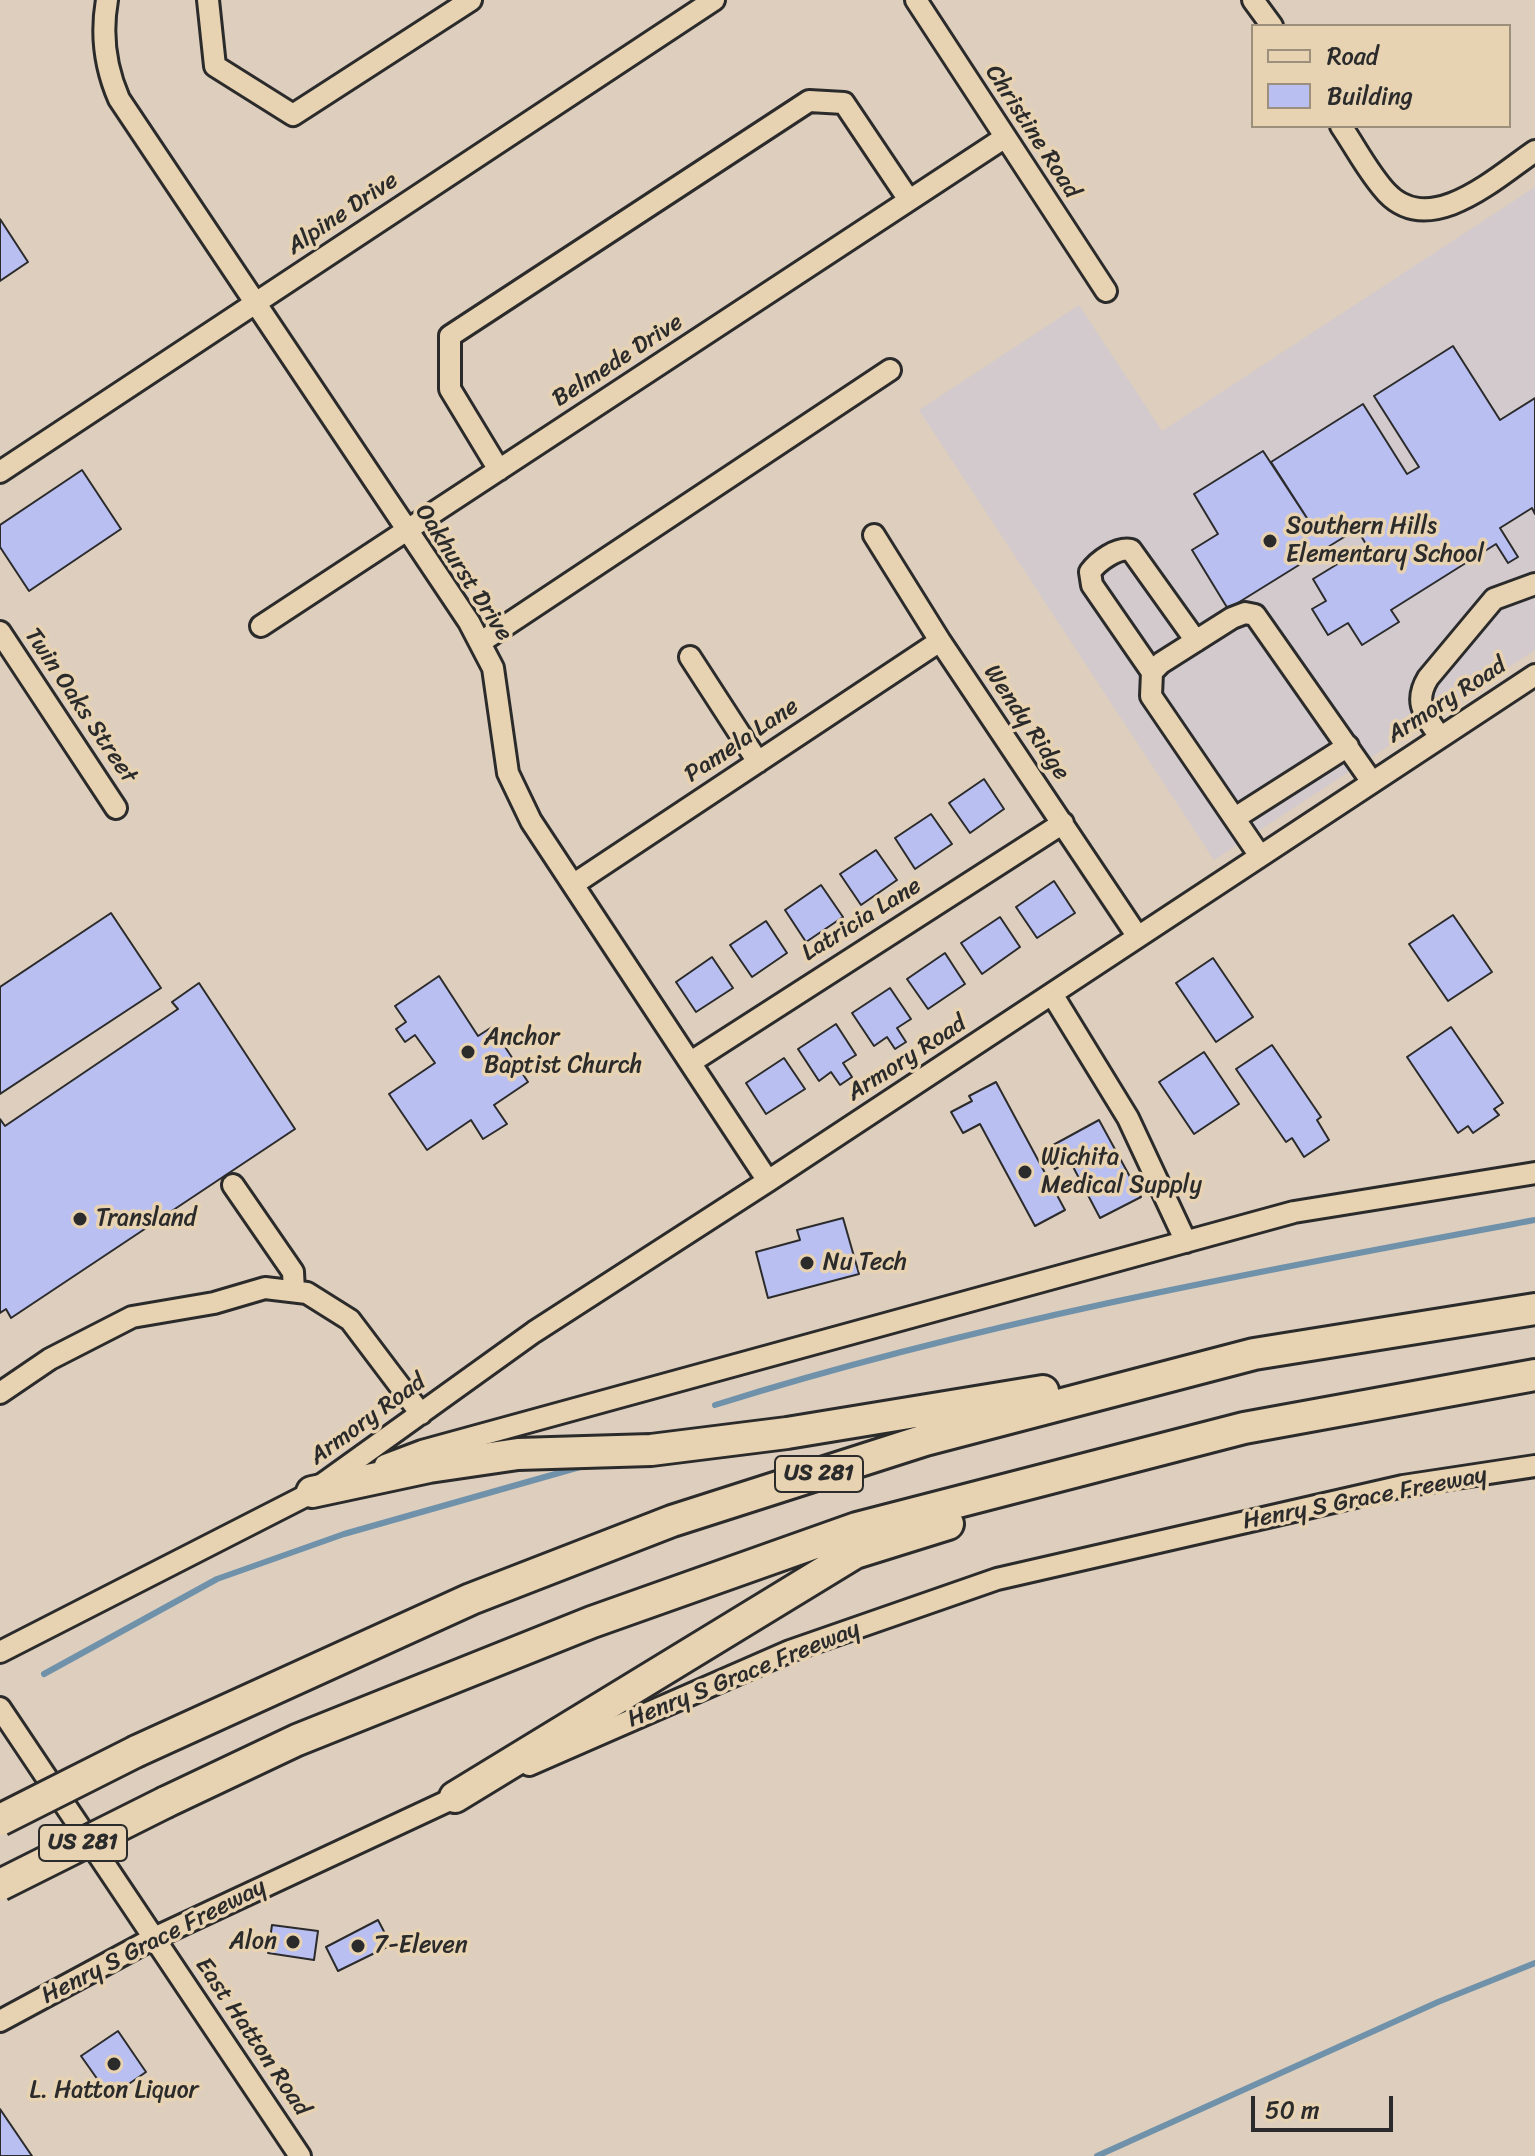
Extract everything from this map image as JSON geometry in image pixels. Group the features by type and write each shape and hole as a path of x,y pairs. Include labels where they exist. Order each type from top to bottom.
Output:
{"highway":[{"name":"US 281","path":"0,1820 137,1751 471,1599 672,1521 925,1440 1254,1354 1535,1309"},
{"path":"312,1492 429,1467 518,1454 651,1450 787,1433 1254,1354"},
{"name":"US 281","path":"0,1885 297,1740 592,1622 857,1528 1244,1428 1535,1375"},
{"path":"455,1797 855,1553 1244,1428"}],"street":[{"name":"Oakhurst Drive","path":"107,0 104,44 111,81 119,99 481,642 499,695 508,773 531,821 768,1181"},
{"path":"208,0 215,66 293,115 471,0"},
{"name":"Alpine Drive","path":"0,472 714,0"},
{"name":"Christine Road","path":"916,0 1106,291"},
{"path":"1253,0 1271,24"},
{"path":"499,470 450,389 450,336 809,101 844,103 909,200"},
{"path":"1342,128 1386,192 1399,203 1414,207 1435,209 1462,199 1535,151"},
{"name":"Belmede Drive","path":"261,626 1004,138"},
{"path":"481,642 890,370"},
{"name":"Wendy Ridge","path":"874,535 940,641 1138,937"},
{"path":"1196,641 1131,550 1119,550 1094,566 1090,572 1092,585 1152,672 1151,696 1260,856"},
{"path":"1440,737 1418,702 1423,685 1494,599 1535,584"},
{"path":"1152,672 1232,618 1245,613 1255,615 1372,782"},
{"name":"Twin Oaks Street","path":"0,632 116,808"},
{"name":"Pamela Lane","path":"574,884 940,641"},
{"path":"690,657 758,762"},
{"name":"Armory Road","path":"312,1492 534,1332 1535,675"},
{"path":"1235,818 1348,746"},
{"name":"Latricia Lane","path":"691,1062 1063,823"},
{"path":"1052,994 1128,1118 1186,1242"},
{"path":"0,1652 312,1492 422,1451 1294,1212 1535,1173"},
{"path":"233,1185 293,1272 294,1291"},
{"path":"0,1393 50,1359 132,1317 214,1303 265,1288 307,1293 350,1320 421,1414"},
{"name":"Henry S Grace Freeway","path":"0,2021 154,1938 455,1797 790,1651 997,1579 1403,1486 1535,1466"},
{"name":"East Hatton Road","path":"0,1708 300,2156"}],"shaded area":[{"name":"Southern Hills Elementary School","path":"1535,187 1535,650 1214,860 919,410 1079,305 1162,431"}],"building":[{"path":"0,219 28,262 0,281"},
{"path":"1453,346 1500,420 1535,398 1535,514 1532,508 1500,528 1518,557 1508,563 1496,544 1391,610 1399,622 1362,645 1348,623 1328,635 1312,609 1326,601 1313,579 1367,546 1357,529 1228,609 1192,550 1218,534 1194,494 1263,451 1316,532 1271,462 1363,404 1407,474 1419,467 1374,396"},
{"path":"82,470 121,529 29,591 0,547 0,525"},
{"path":"984,779 1004,809 970,833 949,803"},
{"path":"931,814 952,844 915,869 895,838"},
{"path":"876,850 897,880 861,905 840,874"},
{"path":"1054,881 1075,913 1037,938 1016,907"},
{"path":"821,885 843,917 806,942 785,910"},
{"path":"111,913 161,988 0,1094 0,987"},
{"path":"1453,915 1492,972 1448,1001 1409,944"},
{"path":"1000,917 1020,947 982,974 961,943"},
{"path":"766,921 787,953 752,977 730,945"},
{"path":"945,953 965,984 928,1009 907,979"},
{"path":"712,957 733,988 696,1012 676,982"},
{"path":"1213,958 1253,1017 1216,1042 1176,983"},
{"name":"Anchor Baptist Church","path":"439,976 478,1036 492,1027 528,1082 494,1105 507,1124 483,1139 471,1120 427,1150 389,1094 435,1063 415,1035 405,1042 396,1029 406,1022 395,1006"},
{"name":"Transland","path":"199,983 295,1129 11,1318 6,1309 0,1313 0,1119 5,1126 178,1009 172,1002"},
{"path":"890,988 911,1019 897,1028 906,1042 895,1049 887,1037 874,1046 852,1013"},
{"path":"836,1024 856,1055 843,1063 852,1077 840,1085 831,1072 819,1081 798,1049"},
{"path":"1451,1027 1503,1103 1494,1109 1499,1115 1473,1133 1468,1126 1458,1133 1407,1057"},
{"path":"1272,1045 1321,1117 1317,1120 1329,1140 1304,1157 1292,1138 1286,1142 1236,1069"},
{"path":"1204,1052 1239,1104 1194,1134 1159,1082"},
{"path":"784,1058 805,1089 766,1114 746,1083"},
{"name":"Wichita Medical Supply","path":"996,1082 1065,1210 1035,1226 980,1124 963,1133 951,1112 972,1101 969,1096"},
{"path":"1099,1120 1141,1197 1100,1218 1070,1161 1055,1169 1044,1150"},
{"name":"Nu Tech","path":"843,1218 859,1274 768,1298 756,1252 800,1240 797,1230"},
{"name":"7-Eleven","path":"378,1920 391,1945 338,1971 326,1947"},
{"name":"Alon","path":"272,1925 318,1931 314,1960 268,1953"},
{"name":"L. Hatton Liquor","path":"118,2031 146,2072 110,2097 81,2056"},
{"path":"0,2109 32,2156 0,2156"}],"waterway":[{"path":"715,1405 816,1375 1019,1323 1225,1279 1535,1220"},
{"path":"44,1674 217,1579 344,1534 587,1465"},
{"path":"1097,2156 1438,2002 1535,1963"}],"place":[{"name":"Southern Hills Elementary School","path":"1270,541"},
{"name":"Anchor Baptist Church","path":"468,1052"},
{"name":"Wichita Medical Supply","path":"1025,1172"},
{"name":"Transland","path":"80,1219"},
{"name":"Nu Tech","path":"807,1263"},
{"name":"Alon","path":"293,1942"},
{"name":"7-Eleven","path":"358,1946"},
{"name":"L. Hatton Liquor","path":"114,2064"}]}
